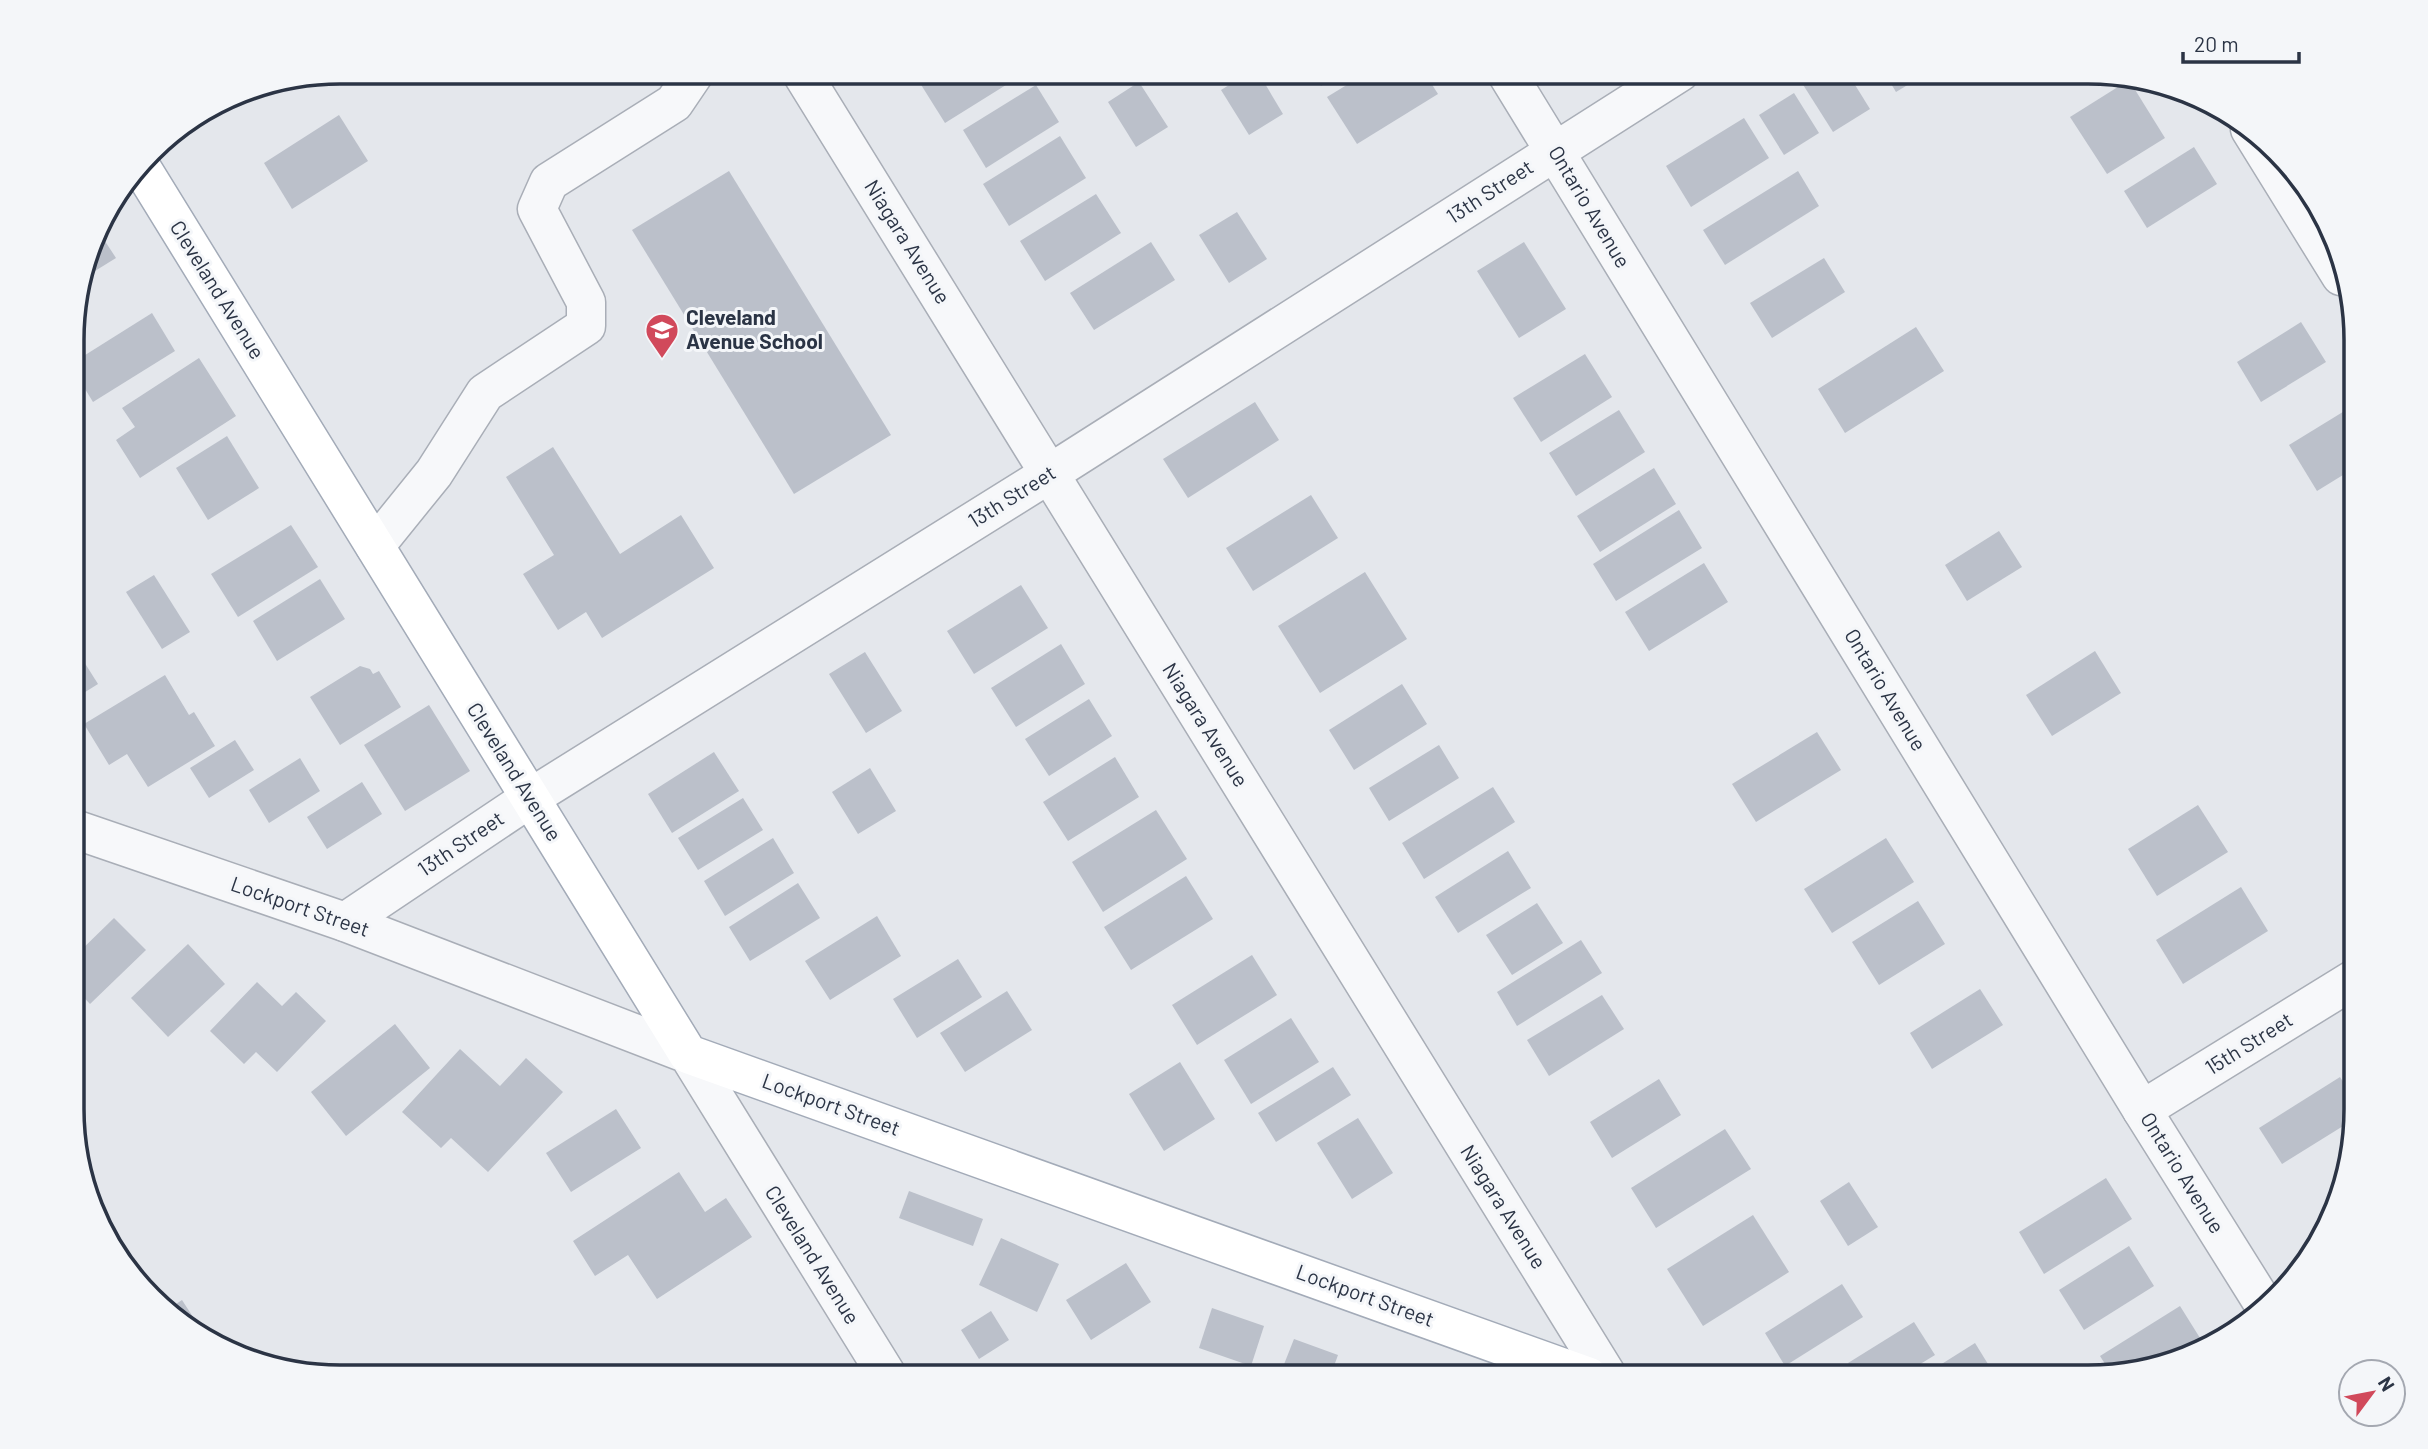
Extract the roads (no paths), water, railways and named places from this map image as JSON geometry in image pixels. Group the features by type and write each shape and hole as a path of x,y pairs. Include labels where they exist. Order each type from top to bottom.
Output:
{"main road":[{"name":"Cleveland Avenue","path":"145,174 688,1054"},
{"name":"Lockport Street","path":"688,1054 1556,1365"}],"street":[{"path":"375,546 434,473 485,393 586,326 586,302 537,209 549,182 674,103 687,84"},
{"name":"Niagara Avenue","path":"809,84 1601,1365"},
{"name":"Ontario Avenue","path":"1514,84 2260,1298"},
{"name":"13th Street","path":"345,922 530,798 1049,474 1661,84"},
{"path":"2267,157 2329,255"},
{"name":"Lockport Street","path":"84,832 345,922 688,1054"},
{"name":"15th Street","path":"2142,1110 2344,985"},
{"name":"Cleveland Avenue","path":"688,1054 881,1365"}],"place":[{"name":"Cleveland Avenue School","path":"662,360"}]}
